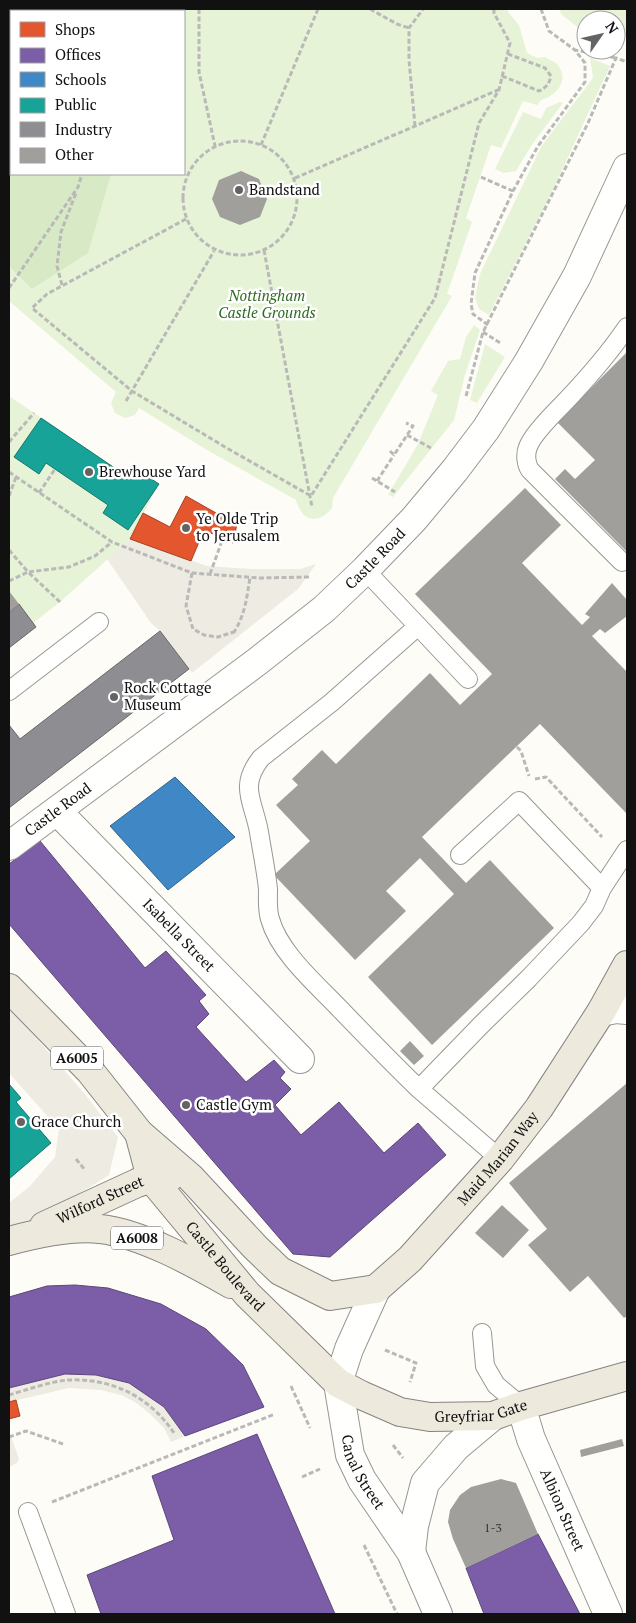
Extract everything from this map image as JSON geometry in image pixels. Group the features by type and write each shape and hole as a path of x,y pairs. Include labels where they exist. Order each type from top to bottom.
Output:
{"main road":[{"name":"Maid Marian Way","path":"376,1289 410,1259 500,1159 614,1011 627,965"},
{"name":"Castle Boulevard","path":"9,988 90,1071 139,1134 190,1177 280,1271 330,1296 376,1289"},
{"name":"Castle Boulevard","path":"139,1134 151,1178 248,1294 338,1383"},
{"name":"Wilford Street","path":"12,1240 137,1182 151,1178 190,1177"},
{"name":"Wilford Street","path":"12,1240 62,1230 100,1229 136,1238 184,1258 248,1294"},
{"name":"Greyfriar Gate","path":"338,1383 361,1396 400,1412 430,1417 493,1416 521,1406 627,1376"}],"street":[{"name":"Castle Road","path":"9,846 258,661 324,609 414,519 486,429 529,360 577,276 627,168"},
{"name":"Isabella Street","path":"57,811 300,1059"},
{"name":"Maid Marian Way","path":"338,1383 349,1349 376,1289"},
{"name":"Canal Street","path":"338,1383 350,1456 362,1480 411,1552 438,1614"},
{"name":"Albion Street","path":"521,1406 531,1439 608,1614"},
{"path":"411,1552 414,1526 425,1483 456,1447 493,1416"}],"lane":[{"path":"622,562 530,470 527,466 526,458 528,447 550,416 610,352 627,327"},
{"path":"365,570 468,679"},
{"path":"9,691 99,622"},
{"path":"418,626 332,702 261,758 250,774 248,795 258,827 268,887 269,917 276,936 300,967 419,1089 500,1159"},
{"path":"460,855 519,801 602,888"},
{"path":"419,1089 581,923 594,906 602,888 625,853"},
{"path":"482,1333 485,1366 496,1385 521,1406"},
{"path":"28,1512 66,1614"}],"path":[{"path":"199,9 199,72 216,146"},
{"path":"261,144 318,9"},
{"path":"370,9 409,28"},
{"path":"415,126 409,60 409,28 423,9"},
{"path":"311,496 435,298 479,123 499,90 508,54 510,44 494,13 494,9"},
{"path":"488,325 474,314 471,304 475,273 513,191 538,146 585,82 584,63 575,50 549,31 541,9"},
{"path":"502,76 539,91 546,88 551,76 545,68 508,54"},
{"path":"464,402 483,332 588,123 615,60"},
{"path":"294,178 499,90"},
{"path":"245,140 261,144 271,149 286,163 294,178 298,204 291,227 276,244 250,255 233,256 214,251 195,234 186,219 182,201 185,179 193,165 203,154 216,146 226,142 245,140"},
{"path":"62,286 57,266 61,232 82,175"},
{"path":"481,176 513,191"},
{"path":"9,288 78,188"},
{"path":"186,219 48,294 32,308 132,391 311,496"},
{"path":"264,250 312,507"},
{"path":"126,401 214,251"},
{"path":"9,442 34,413"},
{"path":"377,481 413,426 406,423"},
{"path":"407,435 438,452"},
{"path":"390,451 394,455"},
{"path":"39,493 55,470"},
{"path":"9,472 112,542 192,574 250,577 311,576"},
{"path":"9,496 16,477"},
{"path":"372,478 402,497"},
{"path":"210,574 223,538"},
{"path":"9,581 28,572 68,567 96,556 112,542"},
{"path":"9,550 28,572 60,602"},
{"path":"192,574 186,606 193,628 204,635 218,637 234,632 241,620 250,577"},
{"path":"234,632 258,661"},
{"path":"517,747 521,751 530,780 546,777 605,840 625,853"},
{"path":"385,1351 416,1363"},
{"path":"9,1395 67,1380 97,1381 135,1394 158,1412 174,1433"},
{"path":"28,1512 275,1414"},
{"path":"9,1437 26,1432 64,1444"}],"green space":[{"name":"Nottingham Castle Grounds","path":"9,9 508,9 508,12 519,25 527,53 537,58 545,57 556,63 562,75 562,81 557,91 541,100 537,105 523,101 501,148 491,145 466,218 472,222 447,294 452,296 333,498 332,508 327,513 316,519 306,517 296,500 207,450 139,408 135,415 125,418 115,413 111,403 116,392 9,301"},
{"path":"9,9 158,9 10,10 10,175 111,175 88,253 32,289 9,266"},
{"path":"560,9 627,9 627,35 626,10 576,10 576,26 561,14"},
{"path":"590,60 610,66 552,192 489,315 479,309 475,298 480,274 542,145 593,78"},
{"path":"560,102 563,103 531,146 516,171 504,173 495,169 523,112 541,119 546,108"},
{"path":"474,325 480,330 465,375 454,420 393,497 388,495 418,444 438,395 431,391 448,361 460,359 466,337"},
{"path":"485,344 505,357 477,403 470,400"},
{"name":"Brewhouse Yard","path":"9,396 125,474 131,466 159,484 130,539 60,602 33,623 19,604 9,612"}],"shaded area":[{"path":"130,539 207,566 250,569 300,569 316,564 298,589 192,673 160,631 151,623 107,559"},
{"path":"9,1007 84,1093 118,1137 109,1175 9,1236 9,1203 30,1186 55,1157 59,1129 9,1073"},
{"path":"65,1374 96,1375 129,1383 164,1407 185,1436 171,1442 164,1428 135,1402 121,1395 101,1390 69,1388 9,1402 9,1388"},
{"path":"9,1431 19,1459 17,1463 9,1467"}],"building: Shops":[{"name":"Ye Olde Trip to Jerusalem","path":"186,496 216,513 238,519 233,543 204,530 191,561 130,539 143,513 170,527"},
{"path":"16,1400 20,1416 9,1419 9,1402"}],"building: Offices":[{"path":"40,841 145,968 166,951 206,995 199,1001 209,1014 196,1027 246,1082 274,1060 285,1072 280,1078 291,1089 275,1105 301,1135 339,1102 384,1153 418,1123 446,1155 330,1257 293,1254 9,924 9,864"},
{"path":"75,1285 108,1288 161,1304 206,1329 243,1365 264,1407 185,1436 164,1407 129,1383 96,1375 65,1374 9,1388 9,1297 47,1286"},
{"path":"257,1434 335,1614 101,1614 87,1575 174,1540 152,1476"},
{"path":"538,1534 580,1614 484,1614 466,1568"}],"building: Schools":[{"path":"175,777 235,837 168,890 110,826"}],"building: Public":[{"name":"Brewhouse Yard","path":"41,418 125,475 131,466 159,484 128,530 103,513 108,505 46,463 39,474 14,457"},
{"name":"Grace Church","path":"9,1084 21,1098 16,1102 51,1143 9,1179"}],"building: Industry":[{"path":"19,604 36,627 9,648 9,612"},
{"name":"Rock Cottage Museum","path":"160,631 189,669 9,808 9,725 20,739"}],"building: Other":[{"name":"Bandstand","path":"241,171 259,179 267,199 260,217 240,225 220,217 212,199 219,180"},
{"path":"627,352 627,552 555,479 565,469 575,479 595,460 557,422"},
{"path":"525,488 561,525 522,563 582,625 590,617 585,614 612,583 627,600 627,616 605,633 600,629 592,636 627,672 627,814 540,724 422,837 466,883 490,860 554,928 432,1045 368,977 454,894 420,858 386,891 406,911 355,960 274,875 310,841 276,805 298,785 292,779 322,750 336,764 430,673 460,705 492,674 415,594"},
{"path":"9,591 19,604 9,612"},
{"path":"410,1041 424,1056 414,1065 400,1051"},
{"path":"627,1083 627,1316 624,1318 588,1276 570,1292 528,1245 547,1229 509,1183"},
{"path":"502,1205 529,1230 503,1258 475,1233"},
{"path":"622,1439 624,1446 581,1457 580,1450"},
{"path":"501,1479 516,1483 538,1534 466,1568 453,1539 448,1522 450,1510 460,1495 471,1487"}],"place":[{"name":"Bandstand","path":"239,190"},
{"name":"Brewhouse Yard","path":"89,472"},
{"name":"Ye Olde Trip to Jerusalem","path":"186,528"},
{"name":"Rock Cottage Museum","path":"114,697"},
{"name":"Castle Gym","path":"186,1105"},
{"name":"Grace Church","path":"21,1122"}]}
